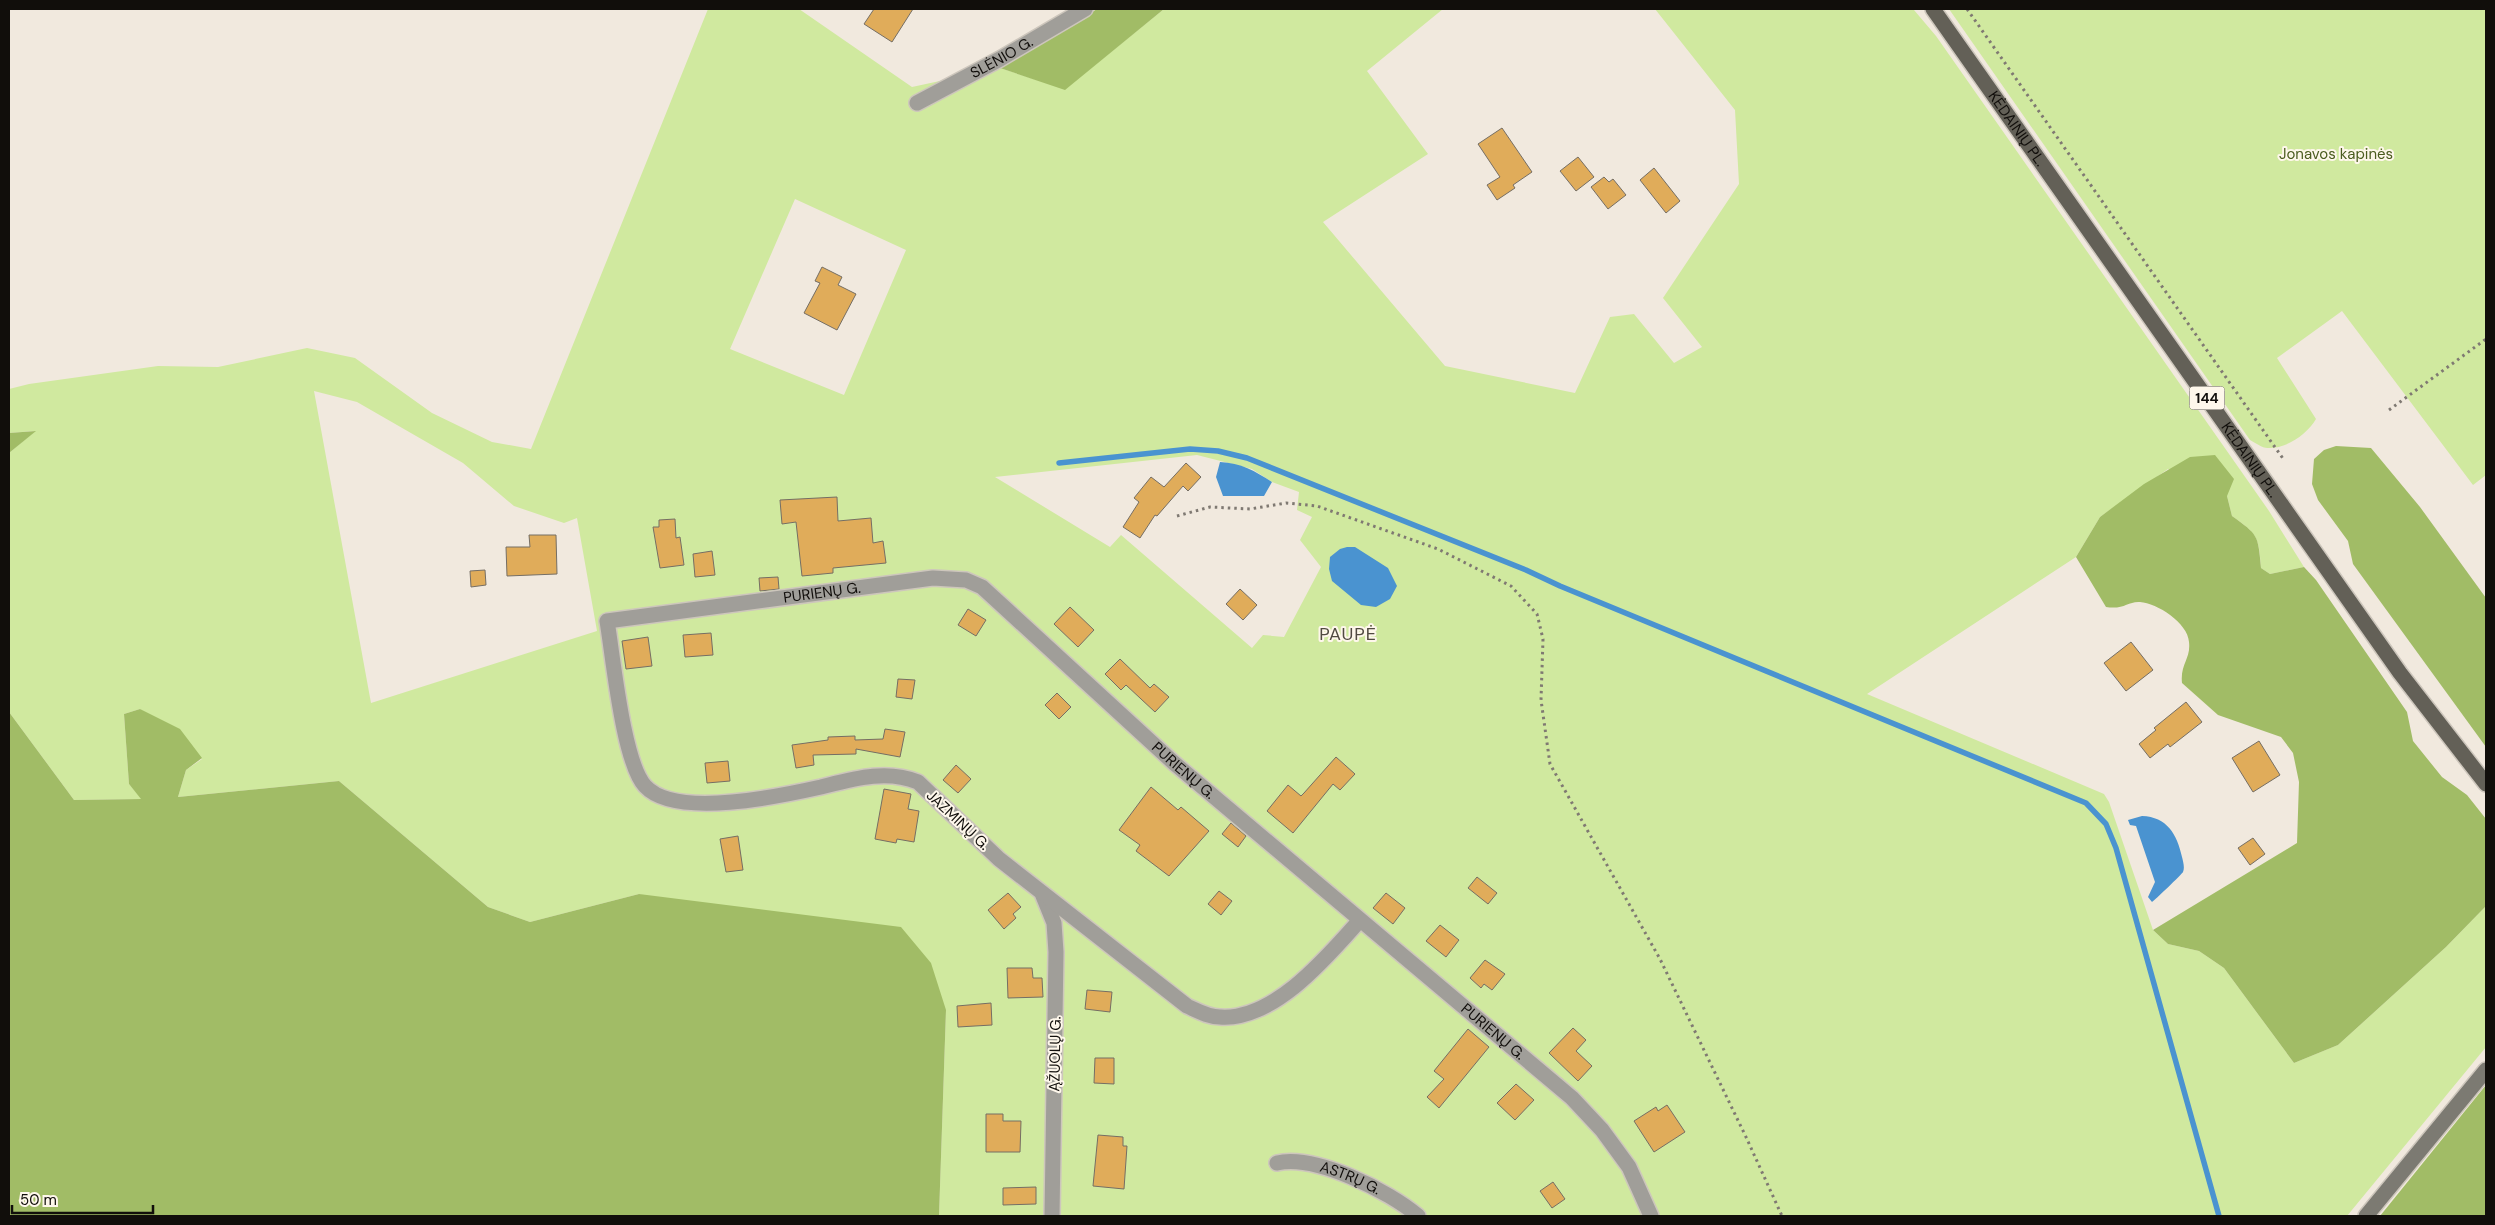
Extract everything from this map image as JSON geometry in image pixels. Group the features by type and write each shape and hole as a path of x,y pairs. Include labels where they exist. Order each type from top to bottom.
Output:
{"main road":[{"name":"KĖDAINIŲ PL.","path":"1934,9 2400,673 2486,784"},
{"path":"2366,1216 2486,1070"}],"street":[{"name":"SLĖNIO G.","path":"917,102 1000,59 1085,9"},
{"name":"PURIENŲ G.","path":"607,620 933,578 966,580 982,587 1174,763 1572,1098 1602,1130 1629,1167 1651,1216"},
{"name":"JAZMINŲ G.","path":"607,620 628,746 644,785 655,795 668,800 714,804 799,792 883,774 903,776 918,782 999,859 1187,1006 1219,1018 1236,1017 1257,1010 1287,992 1310,976 1360,920"},
{"name":"ĄŽUOLŲ G.","path":"1043,894 1054,923 1056,952 1052,1216"},
{"name":"ASTRŲ G.","path":"1276,1163 1289,1160 1303,1162 1367,1184 1390,1195 1418,1216"}],"path":[{"path":"1966,9 2284,460"},
{"path":"2389,410 2486,339"},
{"path":"1177,516 1210,507 1250,510 1286,504 1317,506 1438,550 1511,586 1537,614 1543,639 1541,700 1550,764 1660,959 1782,1216"}],"green space":[{"path":"708,9 799,9 912,87 1000,68 1065,89 1164,9 1443,9 1367,71 1428,154 1323,222 1445,366 1575,393 1610,317 1634,314 1674,363 1702,347 1663,298 1739,184 1735,110 1655,9 1914,10 1936,36 2269,511 2304,567 2270,574 2261,568 2258,542 2247,527 2232,516 2227,496 2168,469 2100,517 2076,557 1867,694 2104,794 2109,802 2153,930 2168,944 2199,951 2224,968 2294,1063 2338,1045 2446,947 2486,906 2486,1047 2347,1216 939,1216 946,1010 639,894 530,922 488,907 339,781 178,797 186,770 202,759 140,709 124,714 129,784 142,799 74,800 9,712 9,453 35,431 9,433 9,389 29,384 158,366 218,367 307,348 355,358 432,413 492,442 531,449","holes":["795,199 906,250 844,395 730,349","314,391 357,402 463,463 514,506 564,523 577,518 597,631 371,703","1197,455 1252,469 1272,482 1299,492 1297,510 1312,517 1300,540 1321,567 1284,637 1263,635 1252,648 1121,535 1110,547 995,477"]},
{"path":"1097,9 1164,9 1065,90 1000,68"},
{"name":"Jonavos kapinės","path":"1949,9 2486,9 2486,475 2473,485 2342,311 2277,358 2316,419 2312,425 2302,435 2283,446 2264,448 2250,440"},
{"path":"36,431 9,453 9,433"},
{"path":"2336,446 2371,448 2420,507 2486,598 2486,747 2353,564 2348,541 2318,500 2312,484 2314,459 2324,450"},
{"path":"2215,455 2234,479 2227,496 2232,516 2247,527 2255,536 2259,548 2261,568 2270,574 2304,567 2316,580 2407,712 2413,741 2442,777 2467,795 2486,819 2486,906 2446,947 2338,1045 2294,1063 2224,968 2199,951 2168,944 2153,930 2297,843 2299,782 2293,753 2281,737 2218,715 2182,683 2189,642 2178,621 2163,610 2147,603 2136,602 2112,608 2106,607 2076,557 2100,517 2144,484 2190,457"},
{"path":"140,709 180,729 202,758 186,770 178,797 339,781 488,907 530,922 639,894 901,927 931,963 946,1010 939,1216 9,1216 9,712 74,800 141,799 129,784 124,714"},
{"path":"2486,1085 2486,1216 2380,1216"}],"water":[{"path":"1220,462 1248,468 1272,482 1264,496 1223,496 1216,477"},
{"path":"1355,547 1388,568 1397,586 1390,599 1376,607 1361,605 1332,581 1329,569 1330,557 1340,549"},
{"path":"2142,816 2158,820 2170,828 2177,841 2184,864 2183,872 2152,902 2148,897 2155,882 2136,826 2130,825 2128,820"}],"building":[{"path":"874,9 913,9 892,42 864,24"},
{"path":"1502,128 1532,172 1513,185 1515,188 1497,200 1487,185 1500,177 1478,144"},
{"path":"1578,157 1594,177 1576,191 1560,171"},
{"path":"1654,168 1680,201 1666,213 1640,180"},
{"path":"1604,177 1609,182 1613,179 1626,195 1608,209 1591,187"},
{"path":"822,267 842,277 838,285 856,294 837,330 804,313 820,283 815,281"},
{"path":"1186,463 1201,477 1188,491 1183,486 1157,516 1155,515 1140,538 1123,527 1139,502 1134,498 1151,477 1164,487"},
{"path":"837,497 838,521 871,518 873,543 883,541 886,563 833,568 833,573 802,576 796,522 782,524 780,500"},
{"path":"675,519 676,538 680,537 684,565 660,568 653,527 659,527 659,520"},
{"path":"529,535 556,535 557,574 507,576 506,547 530,547"},
{"path":"712,551 715,575 695,577 693,554"},
{"path":"485,570 486,585 471,587 470,571"},
{"path":"778,577 779,589 760,591 759,578"},
{"path":"1240,589 1257,605 1243,620 1226,604"},
{"path":"1070,607 1094,630 1078,647 1054,624"},
{"path":"968,609 986,620 976,636 958,625"},
{"path":"711,633 713,655 685,657 683,635"},
{"path":"648,637 652,666 626,669 622,641"},
{"path":"2131,642 2153,670 2126,691 2104,663"},
{"path":"1120,659 1150,688 1154,684 1169,697 1155,712 1126,685 1121,690 1105,674"},
{"path":"898,679 915,680 912,699 896,697"},
{"path":"1057,693 1071,707 1059,719 1045,705"},
{"path":"2186,702 2202,722 2170,747 2168,744 2150,758 2139,744 2156,730 2154,728"},
{"path":"885,729 905,732 900,757 856,749 856,754 813,755 814,765 796,768 792,745 828,740 828,737 855,736 855,740 883,739"},
{"path":"2259,741 2280,775 2253,792 2232,758"},
{"path":"1336,757 1355,774 1340,790 1333,784 1293,833 1267,811 1288,785 1301,796"},
{"path":"728,761 730,781 707,783 705,763"},
{"path":"956,765 971,779 958,793 943,780"},
{"path":"1151,787 1178,810 1181,807 1209,831 1169,876 1136,851 1140,845 1119,830"},
{"path":"884,789 911,794 908,809 919,811 914,842 897,839 896,843 875,839"},
{"path":"1231,823 1246,836 1238,847 1222,834"},
{"path":"738,836 743,870 726,872 720,839"},
{"path":"2253,838 2265,854 2250,865 2238,848"},
{"path":"1477,877 1497,893 1488,904 1468,888"},
{"path":"1219,891 1232,901 1221,915 1208,904"},
{"path":"1008,893 1021,907 1013,914 1016,918 1004,929 988,910"},
{"path":"1386,893 1405,908 1393,924 1373,908"},
{"path":"1440,925 1459,940 1446,957 1426,941"},
{"path":"1485,960 1505,974 1492,990 1484,984 1481,988 1470,978"},
{"path":"1007,968 1032,968 1033,978 1042,978 1043,997 1008,998"},
{"path":"1087,990 1112,992 1110,1012 1085,1009"},
{"path":"991,1003 992,1025 958,1027 957,1006"},
{"path":"1573,1028 1586,1040 1576,1051 1592,1066 1578,1081 1549,1053"},
{"path":"1468,1029 1489,1047 1439,1108 1427,1097 1444,1079 1434,1071"},
{"path":"1095,1058 1114,1058 1114,1084 1094,1083"},
{"path":"1516,1084 1534,1100 1515,1120 1497,1103"},
{"path":"1667,1105 1685,1132 1654,1152 1634,1121 1656,1107 1658,1111"},
{"path":"986,1114 1003,1114 1003,1121 1021,1121 1020,1152 986,1152"},
{"path":"1098,1135 1123,1137 1123,1146 1127,1146 1124,1189 1093,1186"},
{"path":"1553,1182 1565,1199 1552,1208 1540,1191"},
{"path":"1036,1187 1036,1204 1003,1205 1003,1188"}],"waterway":[{"path":"1059,463 1190,449 1218,451 1247,458 1526,570 1560,586 2086,803 2106,824 2116,848 2219,1216"}],"district":[{"name":"PAUPĖ","path":"1348,634"}]}
